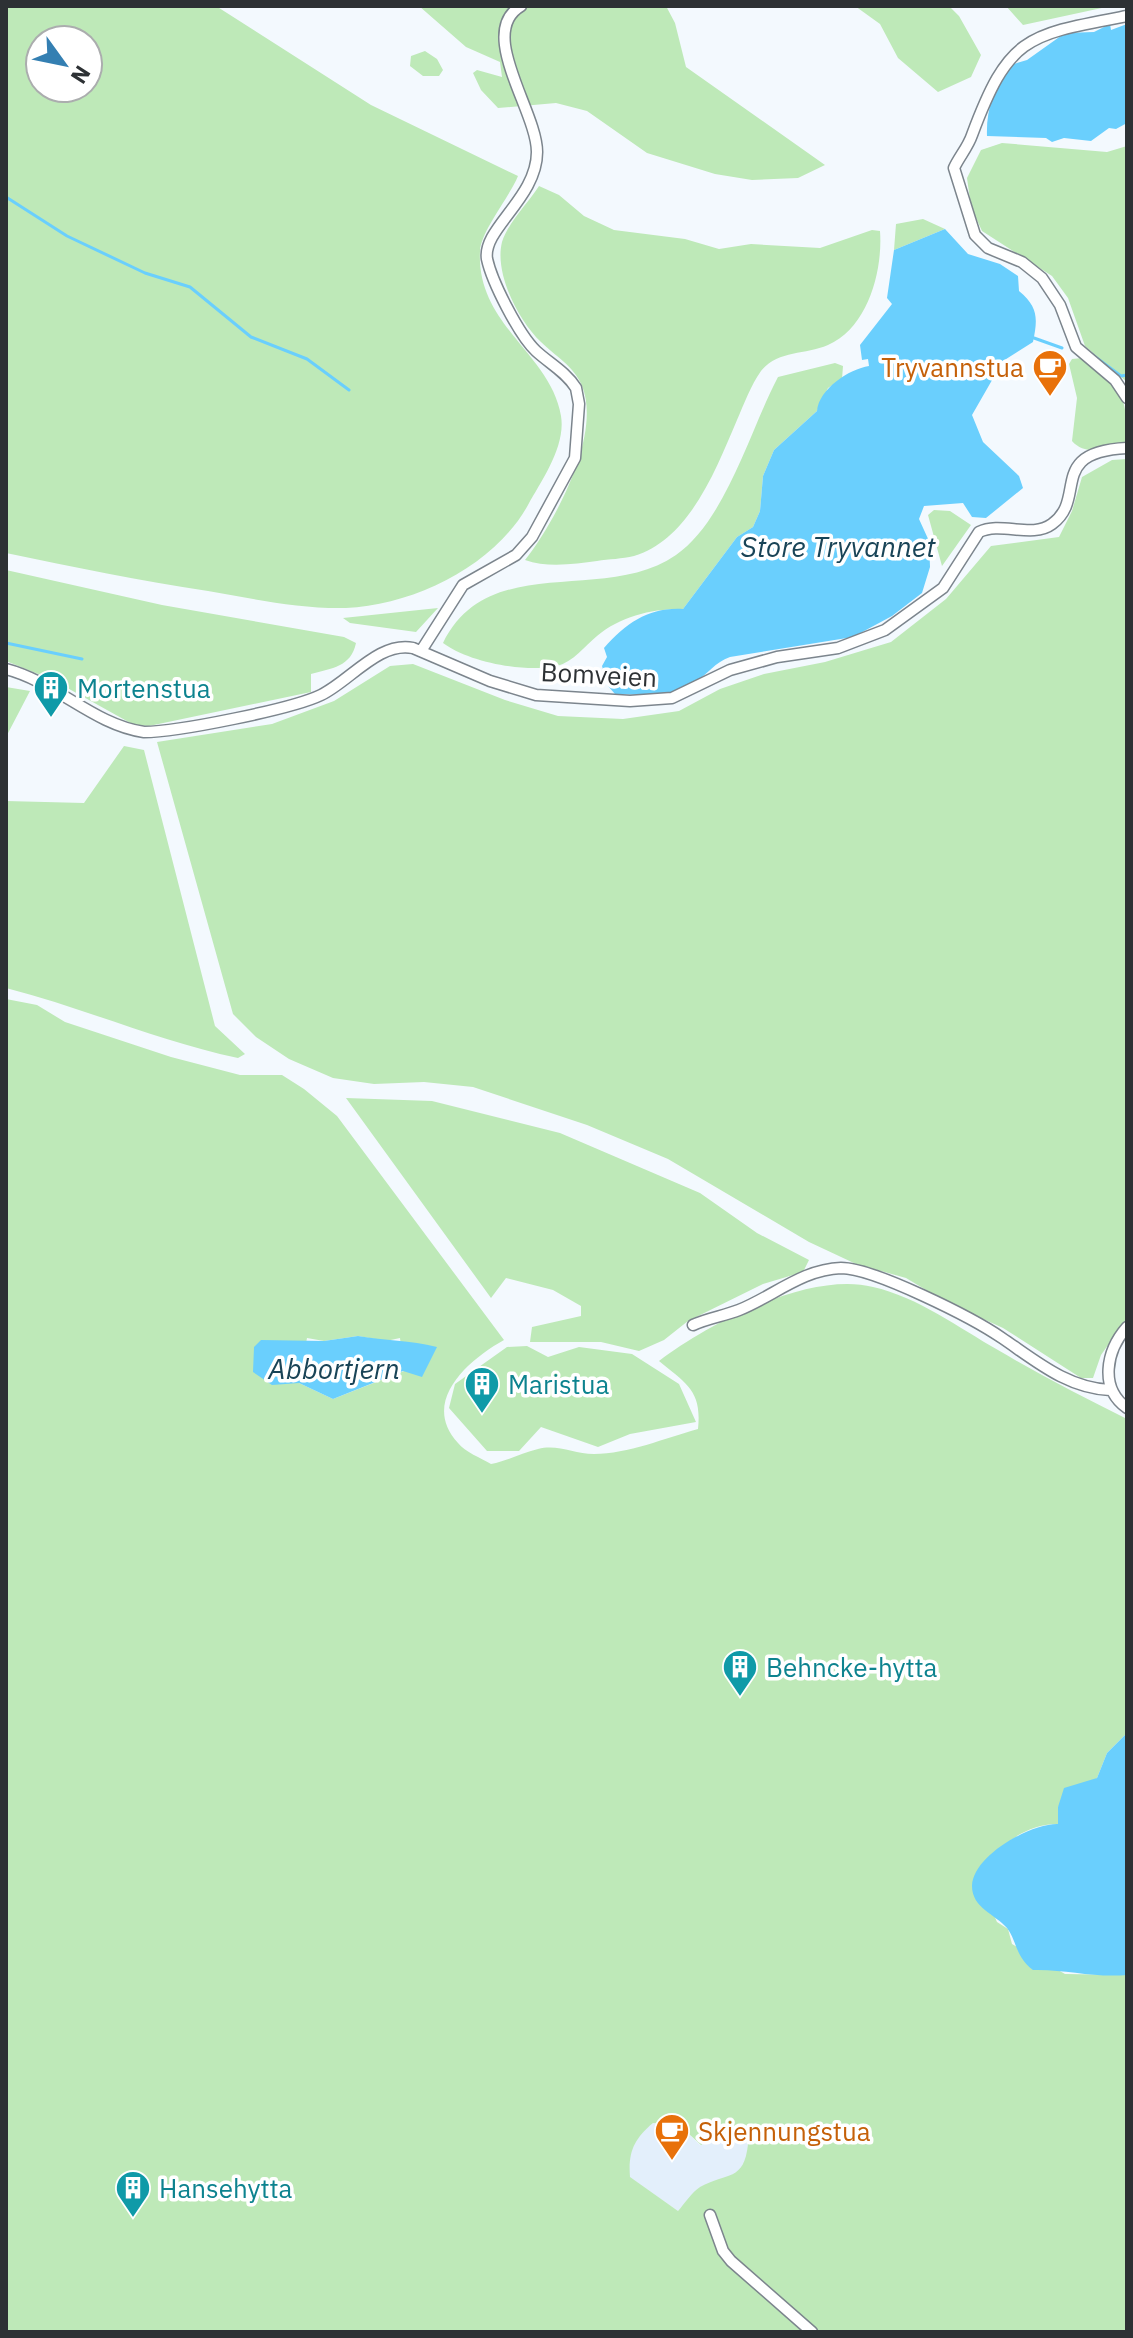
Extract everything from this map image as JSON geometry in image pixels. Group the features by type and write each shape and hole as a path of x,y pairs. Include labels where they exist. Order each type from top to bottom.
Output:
{"street":[{"path":"421,651 468,580 507,561 525,547 576,452 576,388 529,344 506,302 487,257 496,230 525,195 537,156 532,127 502,35 507,17 521,6"},
{"path":"1127,16 1065,27 1013,54 987,91 971,139 954,168 975,235 988,248 1022,262 1042,278 1060,305 1076,347 1115,380 1127,398"},
{"name":"Bomveien","path":"6,669 50,685 119,726 151,732 301,702 339,684 392,648 408,647 421,651 490,681 536,695 630,701 676,697 730,670 777,657 829,651 885,630 943,588 979,532 998,528 1038,529 1054,522 1083,460 1097,451 1127,448"},
{"path":"693,1325 741,1309 807,1278 839,1268 851,1269 891,1281 983,1326 1063,1378 1110,1390 1127,1408"},
{"path":"1110,1390 1111,1356 1127,1327"},
{"path":"710,2215 723,2251 731,2261 812,2332"}],"shaded area":[{"path":"653,2123 679,2125 700,2145 721,2132 736,2133 748,2144 746,2162 738,2173 699,2188 678,2211 629,2177 628,2158 637,2136"}],"green space":[{"path":"6,6 216,6 371,105 518,176 482,243 482,277 501,319 544,374 554,394 562,427 552,462 514,527 474,563 450,578 399,599 372,605 311,607 157,583 6,553"},
{"path":"419,6 666,6 675,23 686,67 825,165 798,178 752,180 715,174 647,153 587,111 556,103 498,108 481,90 473,73 477,70 502,77 500,62 466,47"},
{"path":"855,6 949,6 959,16 981,55 971,77 938,92 898,58 880,24"},
{"path":"1006,6 1111,6 1023,25"},
{"path":"425,51 437,59 443,70 439,76 423,76 410,66 411,56"},
{"path":"1002,143 1107,152 1127,146 1127,382 1085,346 1068,298 1052,276 982,231 971,207 967,178 981,150"},
{"path":"539,186 559,195 584,216 614,230 685,239 719,249 751,244 820,248 872,230 880,231 875,280 863,312 853,326 828,345 775,359 761,371 699,500 671,534 654,547 634,556 561,565 525,560 549,524 572,477 581,452 587,406 579,379 524,322 505,282 500,255 502,242 513,220"},
{"path":"923,219 945,229 894,250 896,224"},
{"path":"1082,358 1120,394 1126,413 1127,444 1091,450 1072,441 1077,398 1069,364 1072,359"},
{"path":"835,363 843,366 842,379 828,388 817,411 774,450 763,476 760,511 753,527 737,537 683,609 661,610 627,618 606,629 563,664 544,668 497,664 467,656 443,643 463,615 489,597 518,587 616,577 647,569 676,555 694,539 723,497 778,377"},
{"path":"1127,459 1127,1318 1101,1355 1093,1378 1081,1378 1003,1328 946,1302 906,1278 856,1264 809,1242 668,1159 587,1125 473,1087 424,1082 374,1084 333,1078 289,1059 256,1037 233,1014 157,742 272,724 334,701 390,666 413,664 505,700 558,716 623,719 679,711 720,689 764,674 825,662 891,642 946,599 991,546 1059,537 1072,511 1082,477 1112,460"},
{"path":"934,510 950,511 971,525 942,566 928,515"},
{"path":"6,570 162,605 344,637 356,643 345,662 311,674 311,692 149,726 134,725 53,680 6,661"},
{"path":"438,608 416,632 350,623 343,618"},
{"path":"6,687 30,691 6,737"},
{"path":"124,746 144,750 215,1026 245,1054 238,1058 179,1043 6,988 6,801 84,803"},
{"path":"6,999 37,1005 65,1022 171,1057 240,1075 282,1075 337,1116 504,1340 476,1359 453,1384 444,1412 448,1428 458,1443 491,1464 545,1448 594,1454 620,1451 698,1429 695,1397 685,1383 659,1361 705,1331 761,1304 820,1286 848,1284 873,1287 906,1298 1127,1419 1127,1733 1107,1753 1097,1778 1058,1807 1058,1824 1034,1828 1012,1839 976,1875 997,1922 1008,1929 1012,1944 1065,1974 1127,1975 1127,2332 6,2332","holes":["358,1336 386,1341 400,1338 404,1371 333,1399 299,1383 307,1338 324,1341","653,2123 679,2125 701,2145 721,2132 736,2133 748,2144 743,2165 733,2174 700,2187 678,2211 630,2177 634,2147"]},
{"path":"346,1098 432,1101 560,1133 700,1193 757,1233 809,1260 803,1272 763,1284 688,1321 664,1340 639,1351 601,1342 530,1342 532,1327 581,1316 581,1306 553,1290 506,1278 491,1298"},
{"path":"527,1346 548,1357 579,1347 632,1354 679,1384 696,1422 630,1434 598,1447 541,1427 519,1451 487,1451 449,1408 455,1384 507,1347"}],"water":[{"path":"1110,24 1111,30 1127,24 1127,123 1116,129 1109,128 1091,141 1064,138 1052,142 1046,138 987,136 992,100 1007,66 1027,60 1065,33 1094,32"},
{"name":"Store Tryvannet","path":"945,229 968,254 1000,264 1018,276 1019,291 1030,302 1035,314 1033,342 1003,361 972,415 983,442 1019,476 1023,488 986,518 972,517 963,503 924,506 919,519 929,541 930,567 922,593 892,616 853,637 730,657 695,682 676,691 615,694 608,686 602,666 607,657 604,648 640,618 660,611 683,609 737,537 753,527 760,511 763,476 774,450 817,411 823,395 836,381 869,366 868,359 862,360 860,345 892,304 887,298 894,250"},
{"name":"Abbortjern","path":"358,1336 437,1347 422,1377 403,1371 333,1399 299,1383 272,1385 253,1372 254,1347 261,1340 324,1341"},
{"path":"1127,1733 1127,1975 1033,1970 1023,1959 1007,1928 976,1900 972,1886 975,1874 993,1852 1006,1843 1034,1829 1058,1824 1058,1807 1064,1788 1097,1778 1107,1753"}],"waterway":[{"path":"6,197 67,236 145,273 190,287 251,337 307,359 349,390"},
{"path":"1034,338 1062,348"},
{"path":"1090,353 1121,376 1127,375"},
{"path":"6,643 82,659"}],"place":[{"name":"Tryvannstua","path":"1050,398"},
{"name":"Mortenstua","path":"51,719"},
{"name":"Maristua","path":"482,1415"},
{"name":"Behncke-hytta","path":"740,1698"},
{"name":"Skjennungstua","path":"672,2162"},
{"name":"Hansehytta","path":"133,2219"}]}
